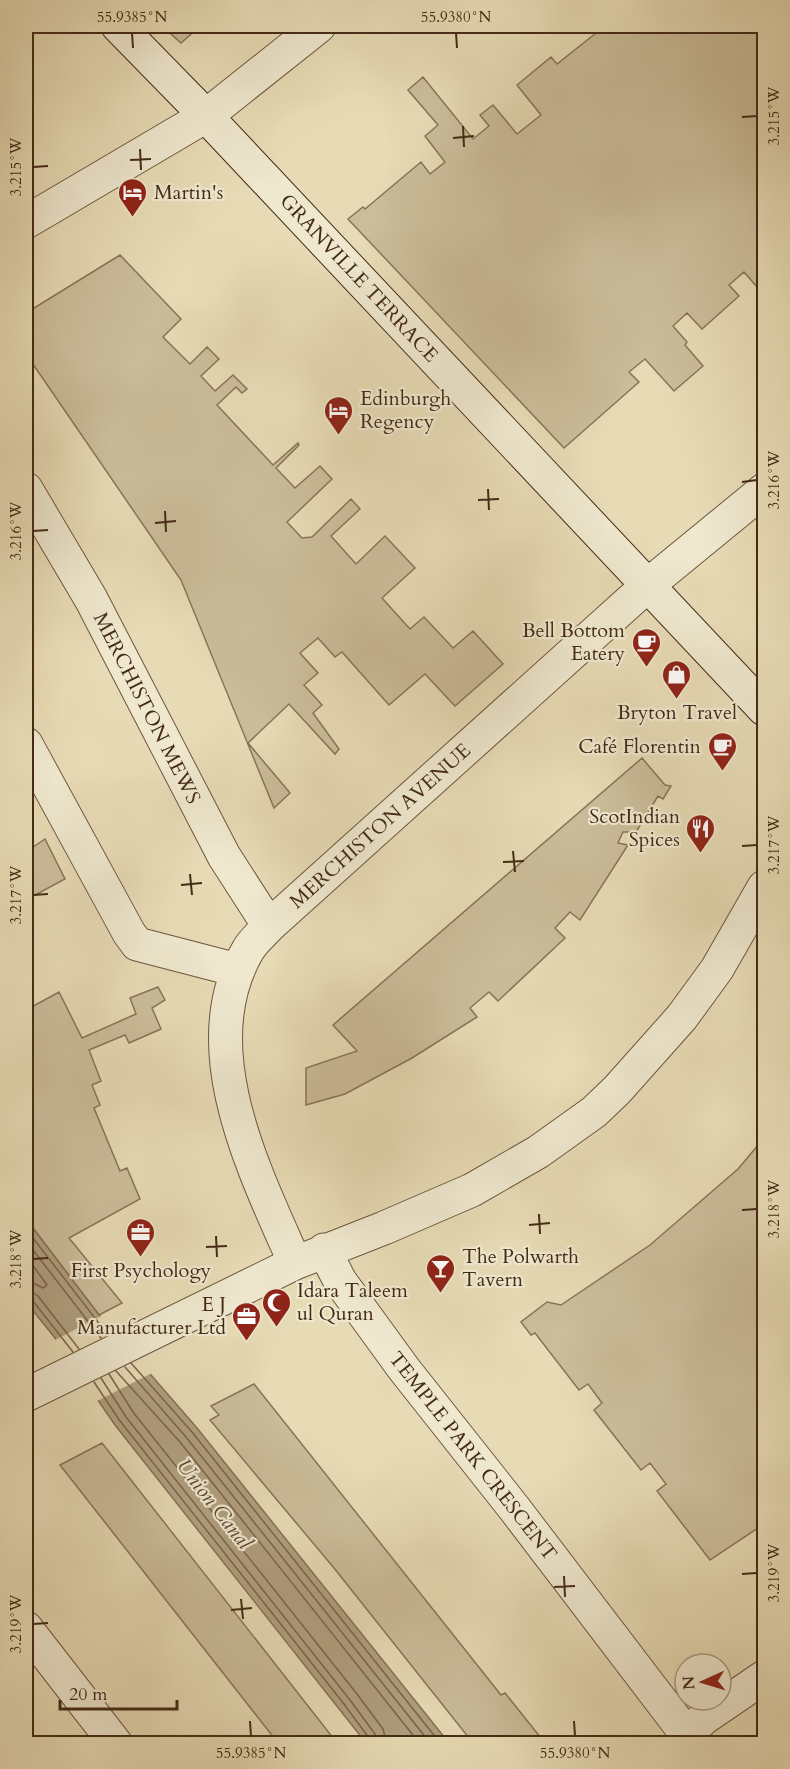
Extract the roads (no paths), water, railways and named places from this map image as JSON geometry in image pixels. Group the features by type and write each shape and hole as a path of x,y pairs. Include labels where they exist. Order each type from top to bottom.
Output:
{"street":[{"name":"GRANVILLE TERRACE","path":"118,26 206,116 765,709"},
{"path":"26,222 206,116 319,26"},
{"name":"MERCHISTON MEWS","path":"26,489 91,600 224,856 269,926"},
{"name":"MERCHISTON AVENUE","path":"295,1263 242,1135 227,1067 226,1036 229,1005 237,970 249,948 269,926 648,585 765,490"},
{"path":"26,744 137,944 237,970"},
{"path":"26,1395 295,1263 472,1190 538,1152 594,1112 617,1090 682,1017 717,969 765,887"},
{"name":"TEMPLE PARK CRESCENT","path":"324,1250 340,1281 404,1369 514,1508 690,1739"},
{"path":"26,1628 116,1743"},
{"path":"690,1739 704,1718 765,1677"}],"water":[{"name":"Union Canal","path":"26,1219 99,1315 197,1428 449,1743 366,1743 115,1425 55,1338 26,1302"}],"place":[{"name":"Martin's","path":"133,218"},
{"name":"Edinburgh Regency","path":"339,436"},
{"name":"Bell Bottom Eatery","path":"646,668"},
{"name":"Bryton Travel","path":"677,700"},
{"name":"Café Florentin","path":"722,772"},
{"name":"ScotIndian Spices","path":"701,854"},
{"name":"First Psychology","path":"141,1258"},
{"name":"The Polwarth Tavern","path":"441,1294"},
{"name":"Idara Taleem ul Quran","path":"276,1328"},
{"name":"E J Manufacturer Ltd","path":"247,1342"}]}
